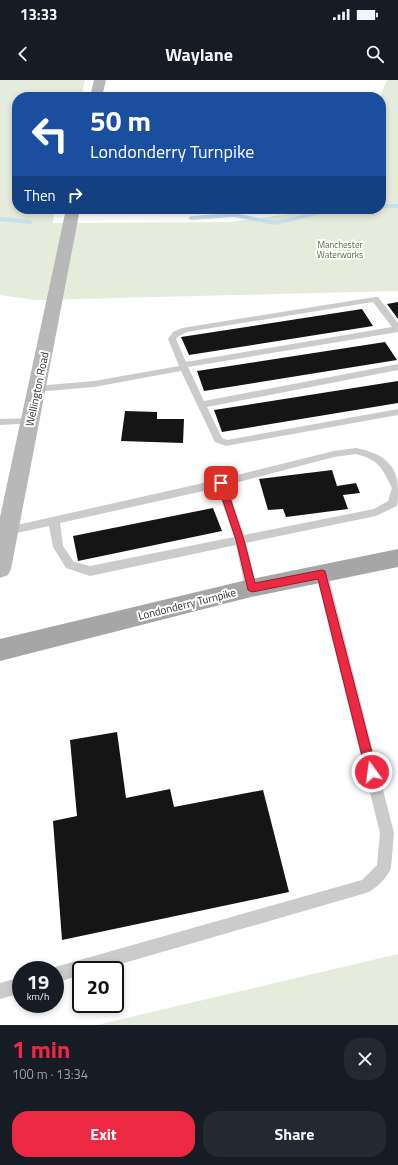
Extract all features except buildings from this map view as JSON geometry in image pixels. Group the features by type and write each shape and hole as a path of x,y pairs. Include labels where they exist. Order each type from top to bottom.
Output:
{"main road":[{"path":"97,92 100,80"},
{"name":"Wellington Road","path":"0,569 72,214"},
{"name":"Londonderry Turnpike","path":"0,650 252,588 398,558"}],"lane":[{"path":"36,389 94,384 183,367 398,329 375,298 192,329 176,334 172,339 183,367 218,440 226,443 398,412"},
{"path":"201,405 398,367"},
{"path":"0,422 30,421"},
{"path":"8,531 221,483 334,454 356,451 372,455 384,465 397,488 393,503 376,512 90,572 70,565 58,547 54,521"},
{"path":"221,483 240,540 252,588"},
{"path":"64,972 366,886 384,868 387,833 322,574"},
{"path":"0,991 12,988"}],"green space":[{"name":"Manchester Waterworks","path":"0,80 85,80 82,92 12,92 12,214 54,214 53,223 230,222 290,214 386,214 386,92 382,92 387,80 398,80 398,291 35,300 0,295"},
{"path":"398,954 398,1025 97,1025"}],"waterway":[{"path":"386,206 398,206"},
{"path":"191,218 234,215 275,223 316,214"},
{"path":"0,219 30,222"}],"route":[{"path":"221,483 240,540 252,588 322,574 372,772"}]}
